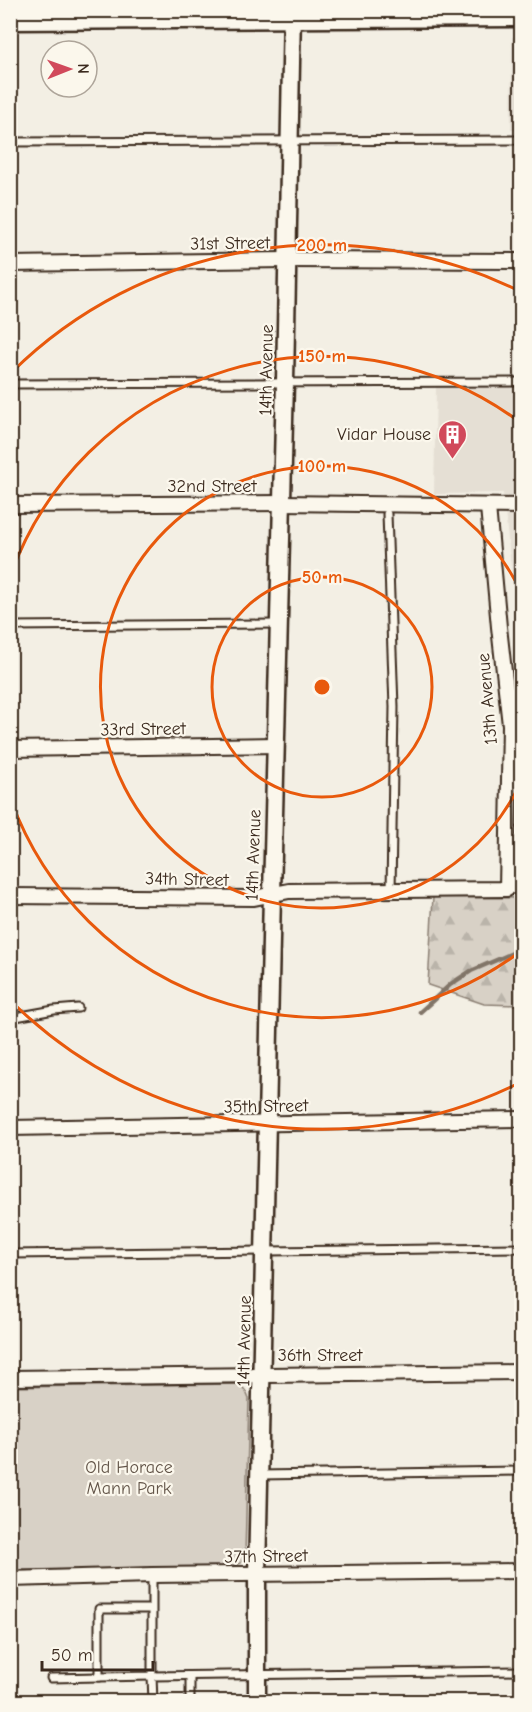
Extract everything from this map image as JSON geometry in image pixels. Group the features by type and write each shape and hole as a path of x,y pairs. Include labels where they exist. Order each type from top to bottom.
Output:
{"street":[{"path":"10,21 135,15 516,16"},
{"name":"14th Avenue","path":"257,1701 257,1574 285,382 291,15"},
{"name":"31st Street","path":"10,264 287,260 522,261"},
{"name":"32nd Street","path":"10,505 282,503 522,506"},
{"name":"13th Avenue","path":"488,507 510,725 507,890"},
{"name":"33rd Street","path":"10,749 276,745"},
{"name":"34th Street","path":"10,896 254,898 289,891 507,890"},
{"name":"35th Street","path":"10,1128 522,1119"},
{"name":"36th Street","path":"10,1378 522,1372"},
{"name":"37th Street","path":"10,1579 522,1571"}],"lane":[{"path":"10,141 522,140"},
{"path":"10,384 522,382"},
{"path":"387,514 394,707 391,891"},
{"path":"10,626 279,624"},
{"path":"10,1018 78,1008"},
{"path":"10,1254 522,1248"},
{"path":"260,1475 522,1471"},
{"path":"152,1575 153,1701"},
{"path":"99,1677 99,1609 152,1609"},
{"path":"51,1678 522,1671"},
{"path":"190,1676 190,1701"}],"shaded area":[{"path":"521,36 521,130 511,130 512,37"},
{"path":"436,386 521,387 521,659 503,493 434,494"}],"green space":[{"path":"521,872 521,1005 484,1004 428,985 433,897 519,898"},
{"name":"Old Horace Mann Park","path":"235,1384 244,1389 249,1399 245,1555 241,1563 224,1568 11,1570 11,1387"}],"waterway":[{"path":"420,1012 451,984 471,971 522,949"}],"place":[{"name":"Vidar House","path":"452,460"}]}
